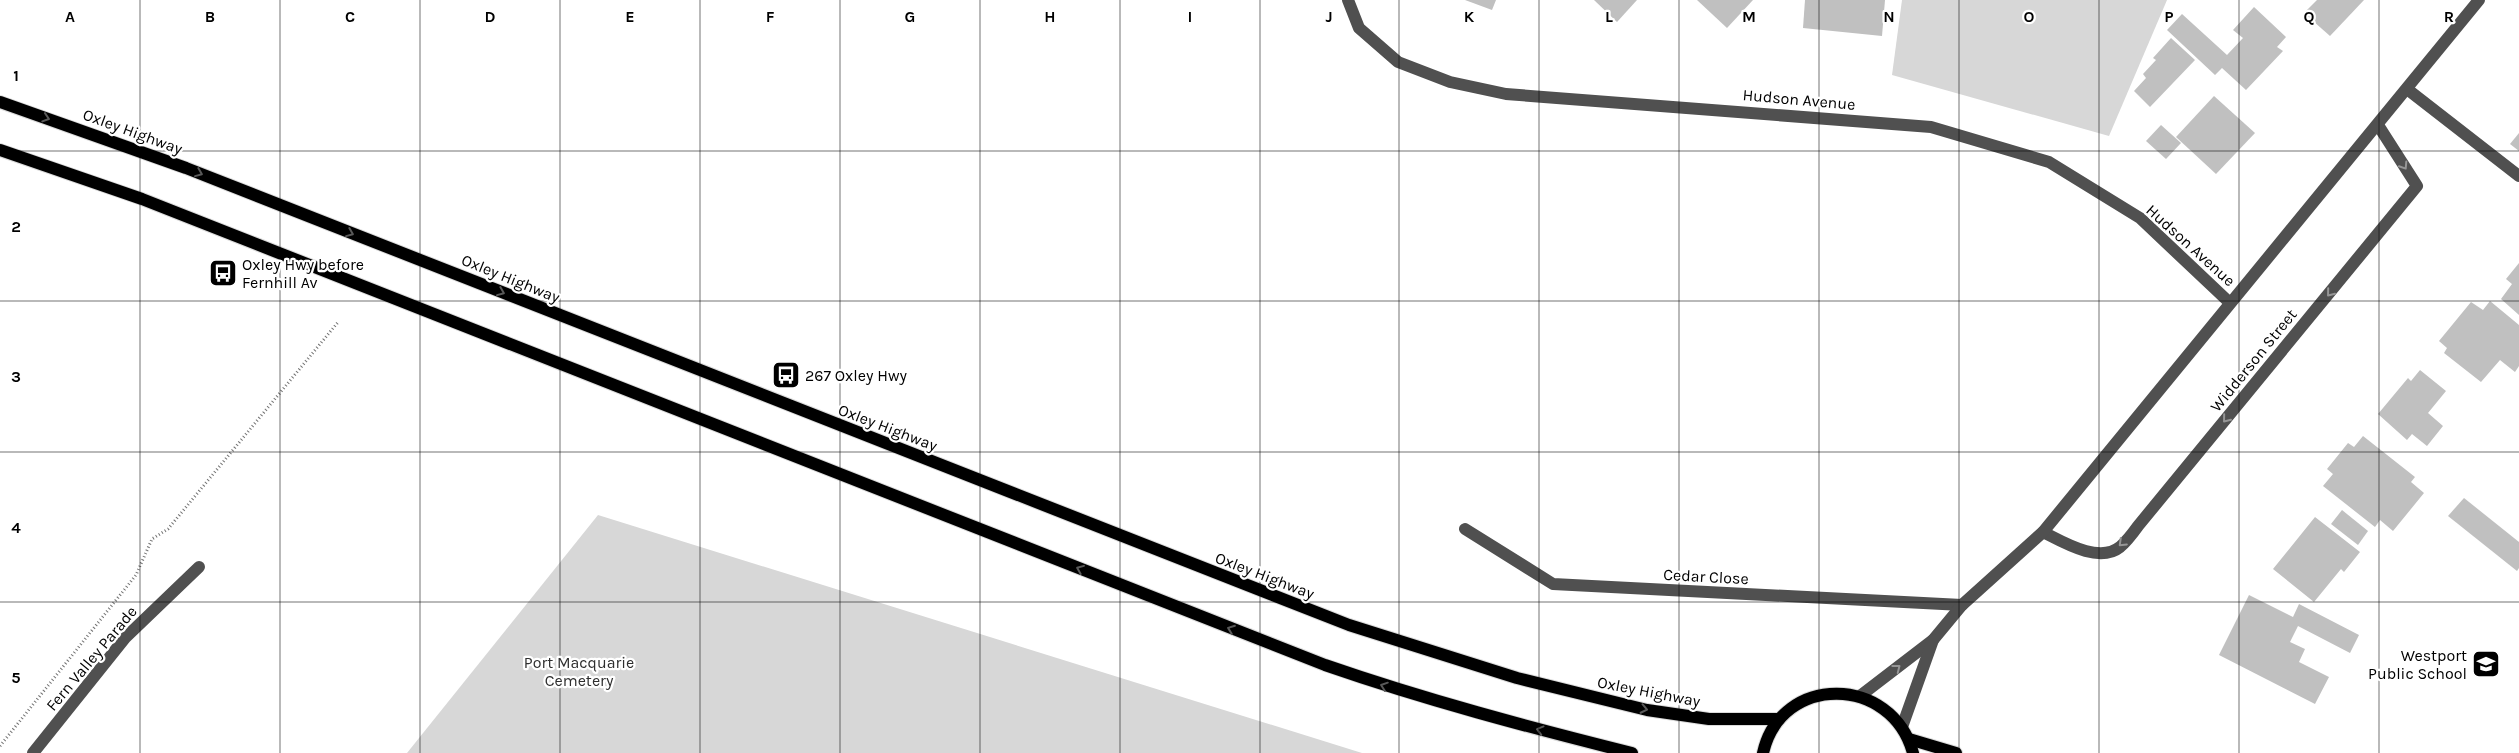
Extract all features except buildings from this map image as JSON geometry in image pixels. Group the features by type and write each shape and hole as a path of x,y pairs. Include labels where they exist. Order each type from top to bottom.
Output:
{"main road":[{"name":"Oxley Highway","path":"0,102 186,168 1349,625 1517,678 1647,710 1709,719 1779,719"},
{"path":"0,150 142,199 1325,665 1399,691 1463,710 1632,753"},
{"path":"1762,753 1765,742 1779,719 1796,704 1816,696 1838,693 1860,696 1883,708 1902,727 1909,739 1913,753"},
{"path":"1909,739 1956,753"}],"street":[{"name":"Hudson Avenue","path":"1348,0 1359,28 1398,62 1450,82 1506,94 1931,127 2049,162 2140,218 2230,303"},
{"path":"1860,696 1933,640 1962,605 2042,532 2479,0"},
{"path":"2407,89 2519,176"},
{"name":"Widderson Street","path":"2042,532 2091,552 2107,553 2121,546 2138,526 2418,186 2378,125"},
{"name":"Cedar Close","path":"1465,529 1553,584 1962,605"},
{"name":"Fern Valley Parade","path":"33,753 125,638 199,567"},
{"path":"1902,727 1933,640"}],"path":[{"path":"0,746 136,575 152,538 168,529 339,321"}],"green space":[{"path":"1902,0 2167,0 2109,136 1892,75"},
{"name":"Port Macquarie Cemetery","path":"598,515 1362,753 407,753"}],"place":[{"name":"Oxley Hwy before Fernhill Av","path":"223,273"},
{"name":"267 Oxley Hwy","path":"786,375"},
{"name":"Westport Public School","path":"2486,664"}]}
